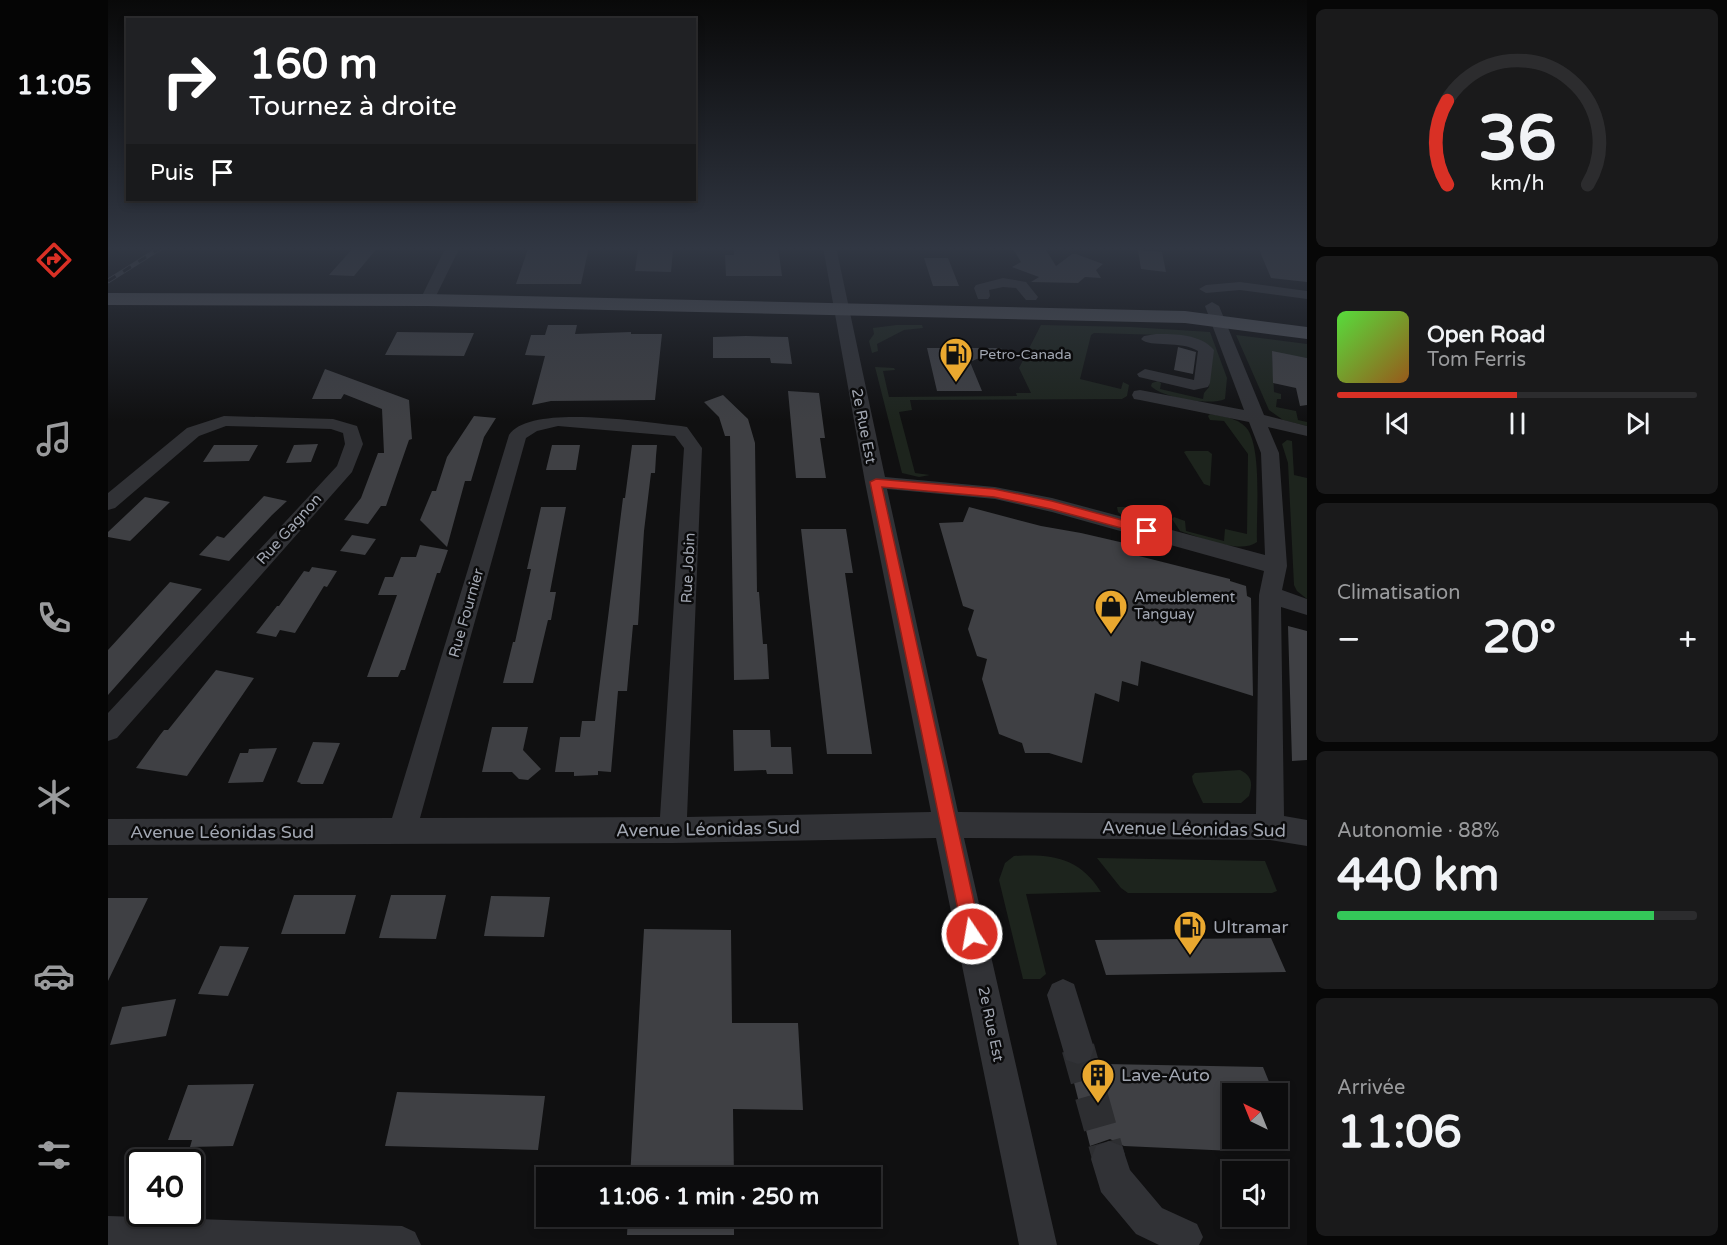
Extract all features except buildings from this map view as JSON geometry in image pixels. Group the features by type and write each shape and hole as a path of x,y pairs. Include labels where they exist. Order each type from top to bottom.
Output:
{"main road":[{"path":"864,305 940,312 1098,314 1211,305"},
{"path":"940,312 962,305"},
{"path":"1212,305 1307,333"},
{"path":"1213,305 1307,319"}],"street":[{"name":"2e Rue Est","path":"841,305 876,482 1038,1245"},
{"path":"1212,305 1266,441 1272,466 1276,566 1270,595 1270,827"},
{"path":"1145,374 1194,385 1202,382 1205,374 1206,350 1203,347 1178,339 1149,339"},
{"path":"1140,395 1256,418 1307,431"},
{"name":"Rue Gagnon","path":"108,503 193,432 205,426 224,421 333,424 351,430 354,444 345,468 108,730"},
{"name":"Rue Jobin","path":"558,421 681,431 693,448 673,831"},
{"name":"Rue Fournier","path":"402,832 518,435 531,427 558,421"},
{"path":"876,482 994,493 1052,505 1276,566"},
{"path":"1270,595 1307,607"},
{"name":"Avenue Léonidas Sud","path":"108,832 673,831 949,825 1270,827 1307,833"},
{"path":"1063,995 1078,1048"},
{"path":"1108,1159 1114,1179 1149,1221 1184,1237"},
{"path":"108,1235 402,1245"}],"shaded area":[{"path":"922,325 923,328 904,330 877,344 878,351 872,353 869,341 874,334 873,328"},
{"path":"1041,325 1210,332 1227,378 1225,399 1209,402 1187,400 1165,394 1151,386 1152,383 1158,381 1161,383 1160,389 1203,399 1209,387 1211,351 1163,335 1094,333 1091,335 1080,379 1121,389 1123,382 1129,385 1127,396 1122,399 910,400 912,410 899,412 915,473 930,475 919,477 902,473 875,367 894,368 895,370 883,371 889,397 1017,396 1016,393 1031,393 1019,368"},
{"path":"1236,335 1307,344 1307,358 1272,352 1274,392 1281,394 1281,399 1277,399 1276,407 1296,411 1298,420 1307,422 1307,426 1283,420 1269,410"},
{"path":"1210,414 1230,418 1245,426 1252,440 1257,468 1257,542 1250,546 1220,544 1180,531 1172,519 1174,517 1185,521 1186,531 1224,541 1225,529 1247,534 1248,454 1224,421 1210,420 1208,416"},
{"path":"1287,440 1292,441 1294,475 1307,478 1307,599 1297,591 1294,585 1288,463 1282,444"},
{"path":"1208,451 1212,454 1210,486 1204,484 1184,452"},
{"path":"1117,507 1145,507 1152,519 1147,523 1123,516 1118,512"},
{"path":"1240,770 1250,780 1249,796 1241,803 1203,803 1193,782 1192,776 1195,773"},
{"path":"1014,856 1041,856 1064,860 1083,871 1101,892 1026,894 1046,974 1040,979 1023,979 999,880 1005,863"},
{"path":"1097,858 1265,861 1277,891 1272,893 1128,893 1121,888"}],"tunnel":[{"path":"1078,1048 1109,1159"}],"place":[{"name":"Petro-Canada","path":"956,383"},
{"name":"Ameublement Tanguay","path":"1111,635"},
{"name":"Ultramar","path":"1190,956"},
{"name":"Lave-Auto","path":"1098,1104"}],"route":[{"path":"972,934 876,482 942,486 994,493 1052,505 1147,531"}]}
